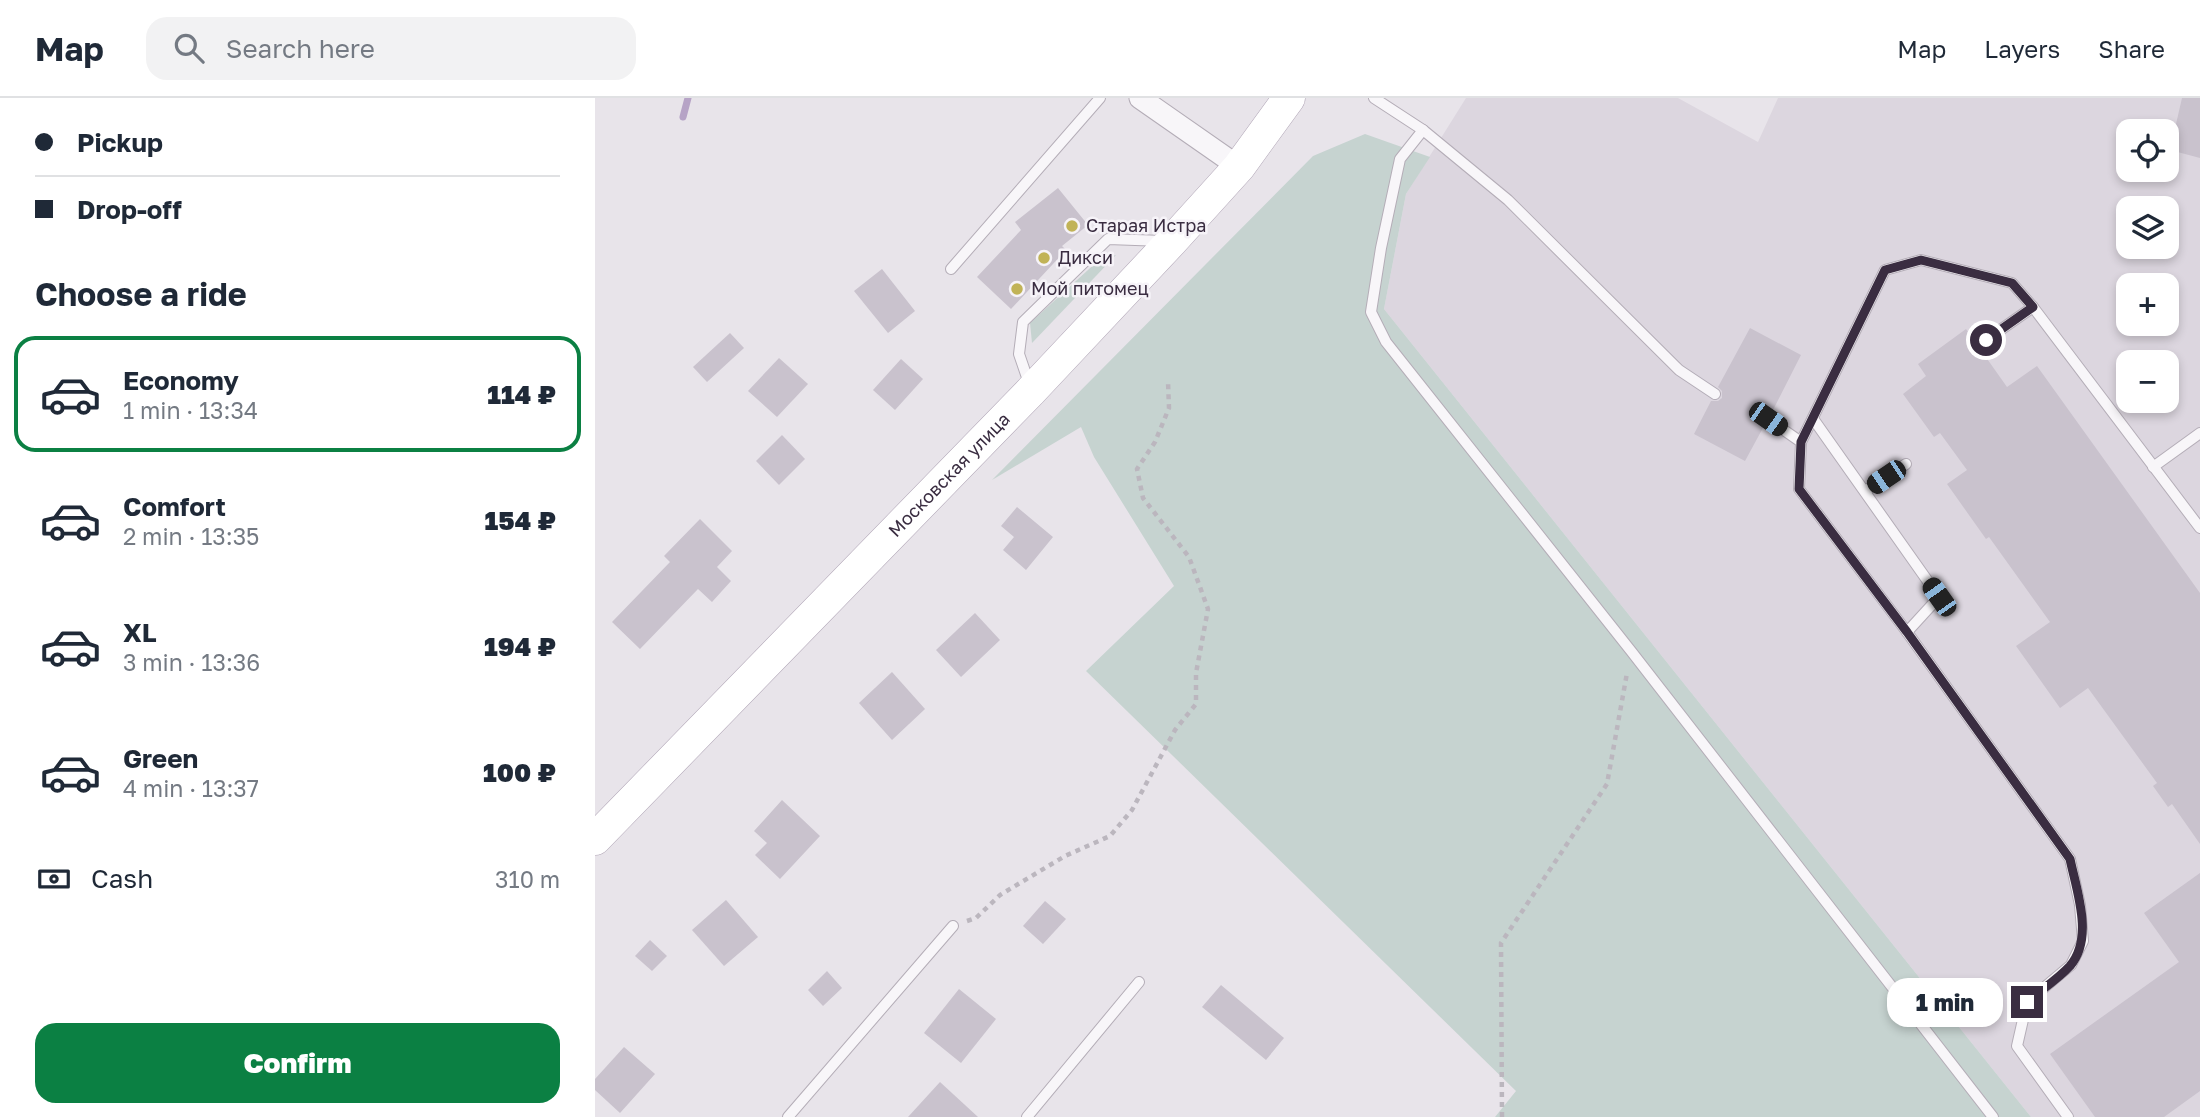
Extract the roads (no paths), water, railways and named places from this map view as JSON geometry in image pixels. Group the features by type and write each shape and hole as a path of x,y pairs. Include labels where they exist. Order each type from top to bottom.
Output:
{"main road":[{"name":"Московская улица","path":"595,839 1031,391 1172,241 1239,167 1289,98"}],"street":[{"path":"1140,98 1239,167"}],"lane":[{"path":"951,270 1100,98"},
{"path":"1374,98 1423,130 1508,200 1679,370 1715,394"},
{"path":"1423,130 1400,159 1370,312 1387,342 1993,1117"},
{"path":"1031,391 1019,354 1023,322 1108,239 1172,241"},
{"path":"2068,1117 2017,1046 2027,1002 2071,965 2083,941 2080,905 2070,859 1907,632 1799,489 1801,442 1885,270 1921,260 2012,283 2200,528"},
{"path":"1986,340 2033,307"},
{"path":"1768,419 1801,442"},
{"path":"1814,420 1939,597 1907,632"},
{"path":"2153,467 2200,433"},
{"path":"1865,491 1906,464"},
{"path":"788,1117 953,926"},
{"path":"1027,1117 1139,982"}],"waterway":[{"path":"683,117 688,98"}],"place":[{"name":"Старая Истра","path":"1072,226"},
{"name":"Дикси","path":"1044,258"},
{"name":"Мой питомец","path":"1017,289"}]}
